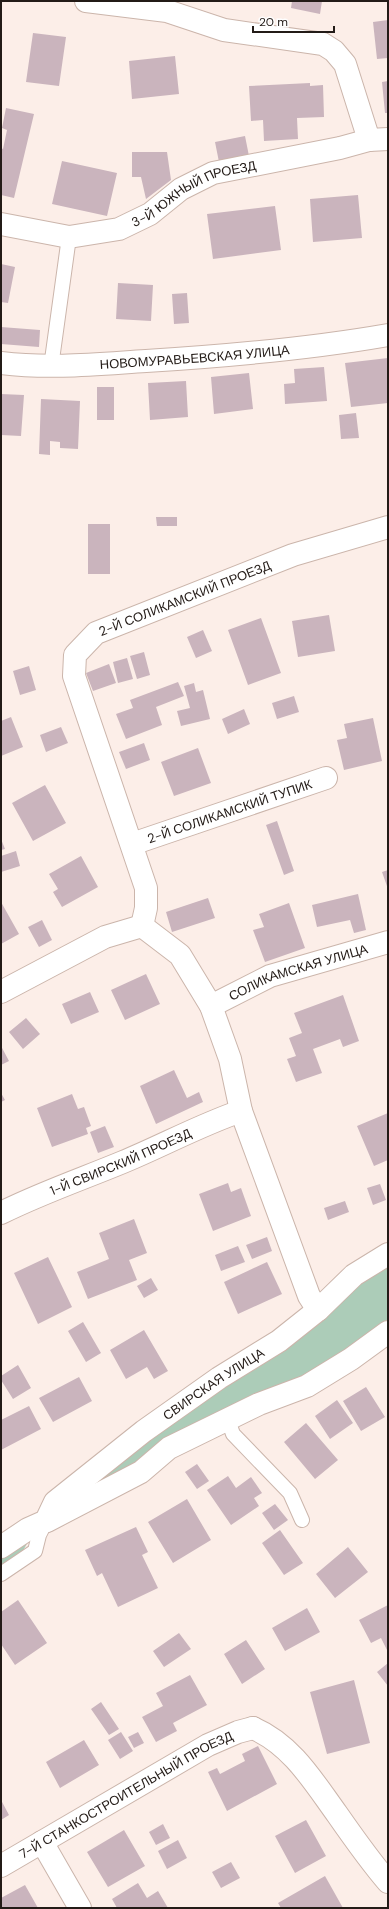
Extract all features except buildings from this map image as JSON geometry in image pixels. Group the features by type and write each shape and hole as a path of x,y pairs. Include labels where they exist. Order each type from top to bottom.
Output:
{"street":[{"path":"86,1 167,10 224,30 323,44 334,51 345,64 379,140"},
{"name":"3-Й ЮЖНЫЙ ПРОЕЗД","path":"1,224 68,237 119,229 150,214 181,189 213,173 379,140"},
{"name":"НОВОМУРАВЬЕВСКАЯ УЛИЦА","path":"1,363 51,367 202,357 347,342 388,335"},
{"name":"2-Й СОЛИКАМСКИЙ ПРОЕЗД","path":"142,926 146,908 146,888 74,676 76,655 96,633 293,555 388,527"},
{"name":"2-Й СОЛИКАМСКИЙ ТУПИК","path":"132,844 326,778"},
{"path":"1,992 105,937 142,926 180,955 211,1006 230,1059 241,1110 309,1296 318,1310"},
{"name":"СОЛИКАМСКАЯ УЛИЦА","path":"211,1006 270,976 388,942"},
{"name":"1-Й СВИРСКИЙ ПРОЕЗД","path":"1,1213 51,1190 123,1162 241,1110"},
{"name":"СВИРСКАЯ УЛИЦА","path":"46,1522 55,1502 144,1431 219,1378 279,1341 318,1310 354,1275 388,1254"},
{"path":"1,1547 28,1529 46,1522 141,1472 169,1448 259,1404 307,1386 351,1359 388,1332"},
{"name":"7-Й СТАНКОСТРОИТЕЛЬНЫЙ ПРОЕЗД","path":"1,1866 208,1745 238,1732 253,1728 268,1734 288,1750 302,1766 367,1857 388,1882"},
{"path":"42,1842 80,1908"}],"lane":[{"path":"51,367 68,237"},
{"path":"228,1420 233,1434 290,1493 302,1520"},
{"path":"1,1574 34,1551 39,1535 46,1522"}],"green space":[{"path":"388,1263 388,1319 344,1353 305,1377 141,1460 67,1501"},
{"path":"30,1538 19,1558 1,1566 1,1552"}]}
